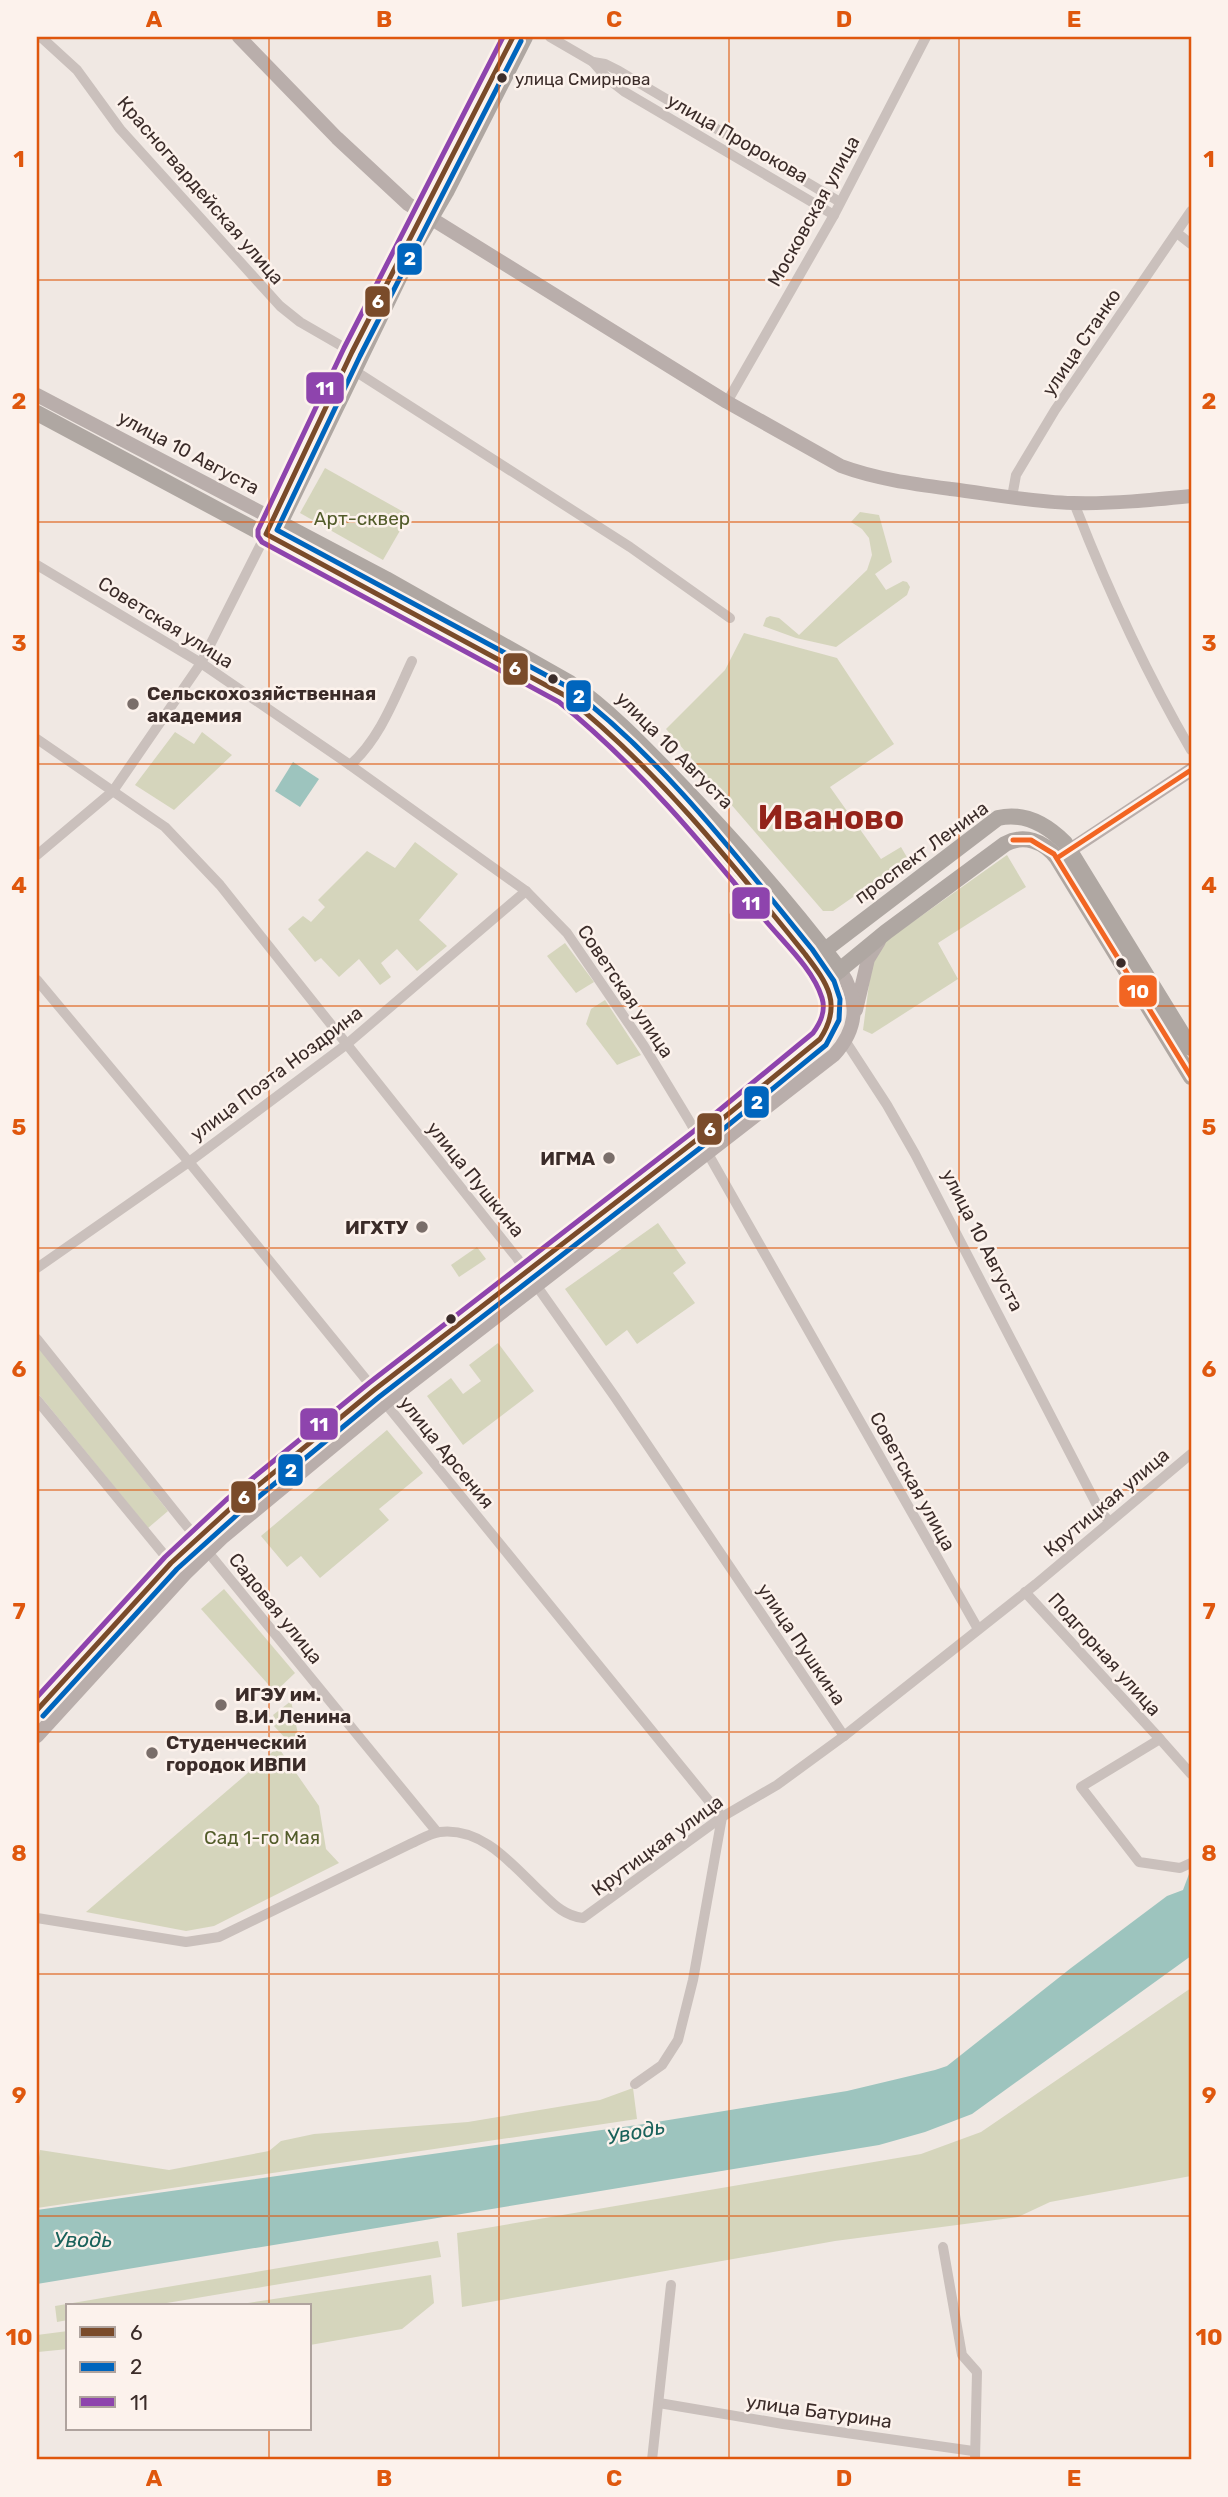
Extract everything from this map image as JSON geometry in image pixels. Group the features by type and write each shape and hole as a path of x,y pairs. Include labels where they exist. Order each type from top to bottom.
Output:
{"highway":[{"path":"272,526 355,371 426,216 446,192 525,37"},
{"name":"улица 10 Августа","path":"37,413 81,427 272,526 386,579 570,683 614,717 720,825 840,970"},
{"name":"улица 10 Августа","path":"272,526 564,695 589,714 704,832 824,982"},
{"name":"проспект Ленина","path":"809,962 998,818 1010,816 1034,820 1052,831 1191,1077"},
{"name":"проспект Ленина","path":"824,982 886,932 1013,840 1031,840 1063,854 1191,1048"},
{"name":"проспект Ленина","path":"806,928 822,934 849,930"}],"main road":[{"path":"239,37 337,138 408,204 727,402 841,466 860,473 920,485 1074,503 1143,501 1191,496"},
{"path":"272,526 352,352 426,216"},
{"name":"улица 10 Августа","path":"37,395 81,427"},
{"path":"1063,854 1190,773"},
{"name":"проспект Ленина","path":"852,1022 868,959 886,932"},
{"name":"улица 10 Августа","path":"840,970 853,998 852,1022 846,1042"},
{"name":"улица 10 Августа","path":"699,1138 820,1039 829,1026 833,1003 824,982"},
{"path":"37,1736 207,1551 385,1403 834,1055 846,1042"},
{"path":"37,1710 196,1538 374,1390 699,1138"}],"street":[{"name":"Красногвардейская улица","path":"37,37 42,38 77,70 120,130 280,306 300,322 352,352"},
{"path":"426,216 513,37"},
{"name":"улица Пророкова","path":"550,37 593,61 619,71 840,202"},
{"name":"Московская улица","path":"727,402 834,215 926,37"},
{"name":"улица Пророкова","path":"593,61 607,78 625,92 834,215"},
{"name":"улица Станко","path":"1012,497 1016,475 1055,410 1191,211"},
{"path":"1177,233 1191,244"},
{"path":"355,371 630,547 730,618"},
{"path":"1074,503 1147,673 1191,750"},
{"path":"37,855 113,791 201,663 272,526"},
{"name":"Советская улица","path":"37,565 201,663 350,765 526,891 567,933 644,1046 699,1138 978,1629"},
{"path":"350,765 363,754 383,721 412,661"},
{"name":"улица Пушкина","path":"37,739 165,827 220,885 537,1286 844,1736"},
{"name":"улица Поэта Ноздрина","path":"37,1268 189,1162 347,1044 526,891"},
{"name":"улица Арсения","path":"37,980 612,1679 722,1818"},
{"name":"улица 10 Августа","path":"846,1042 915,1154 1100,1511 1109,1521"},
{"name":"Садовая улица","path":"37,1339 437,1832"},
{"path":"37,1400 172,1563"},
{"name":"Крутицкая улица","path":"437,1832 466,1834 489,1844 557,1908 574,1917 583,1918 722,1818 776,1785 844,1736 1025,1592 1191,1454"},
{"name":"Подгорная улица","path":"1025,1592 1191,1774"},
{"name":"Подгорная улица","path":"1160,1739 1081,1787 1139,1862 1180,1868 1191,1863"},
{"path":"635,2084 662,2065 678,2040 693,1980 722,1818"},
{"path":"37,1918 186,1942 219,1937 437,1832"},
{"path":"943,2247 962,2355 976,2372 974,2456"},
{"path":"652,2460 671,2285"},
{"name":"улица Батурина","path":"659,2403 974,2456"}],"green space":[{"name":"Арт-сквер","path":"325,468 409,515 383,560 300,513"},
{"path":"860,512 879,515 892,562 875,574 886,590 903,581 907,582 910,587 907,595 836,647 796,638 763,626 766,618 770,616 779,618 799,635 867,570 872,555 869,538 851,522"},
{"path":"744,633 837,658 894,744 830,787 881,859 901,847 908,859 833,911 823,911 666,729 725,670"},
{"path":"175,732 194,744 202,732 232,755 174,810 135,785"},
{"path":"415,842 458,874 419,920 447,946 417,971 397,949 381,963 391,977 380,985 359,959 339,977 321,958 315,962 288,929 303,916 311,922 325,907 318,900 367,851 395,868"},
{"path":"1007,855 1026,887 938,943 958,979 872,1034 863,1030 872,961 883,943"},
{"path":"565,943 594,982 576,993 547,956"},
{"path":"605,1000 641,1055 617,1065 586,1024 591,1009"},
{"path":"658,1223 686,1263 673,1273 695,1303 637,1344 627,1330 606,1346 565,1289"},
{"path":"477,1247 486,1259 459,1277 451,1265"},
{"path":"498,1343 534,1391 463,1445 427,1396 451,1378 463,1394 481,1381 469,1365"},
{"path":"37,1344 168,1511 148,1528 37,1392"},
{"path":"387,1430 423,1473 379,1509 389,1520 320,1578 301,1556 287,1567 261,1536"},
{"path":"224,1589 295,1673 275,1692 201,1609"},
{"path":"291,1701 298,1734 288,1741 274,1726 278,1723 273,1715"},
{"name":"Сад 1-го Мая","path":"278,1747 319,1806 326,1849 339,1863 214,1926 186,1931 86,1912"},
{"path":"1191,1988 1191,2176 1050,2202 1018,2217 835,2241 462,2307 457,2233 921,2154 981,2132"},
{"path":"633,2088 637,2119 37,2208 40,2150 169,2170 269,2151 281,2141 314,2134 468,2122 600,2100"},
{"path":"438,2241 441,2257 161,2304 67,2304"},
{"path":"431,2275 434,2303 402,2329 312,2345 312,2304 241,2304"},
{"path":"66,2304 66,2320 57,2322 55,2306"},
{"path":"66,2331 66,2349 38,2352 37,2335"}],"water":[{"path":"293,762 319,779 300,807 275,791"},
{"name":"Уводь","path":"1189,1874 1191,1956 972,2114 925,2132 879,2145 37,2284 37,2210 644,2124 847,2091 947,2066 1167,1896 1183,1890"}],"transit line":[{"name":"11","path":"37,1697 165,1557 226,1500 369,1383 694,1131 813,1033 822,1016 823,1003 818,987 797,957 668,806 616,752 559,702 262,542 258,536 258,530 344,348 503,37"},
{"name":"6","path":"37,1710 171,1563 232,1507 374,1390 699,1138 820,1039 827,1026 831,1004 829,994 805,954 692,818 662,785 598,724 564,695 266,534 352,352 513,37"},
{"name":"2","path":"43,1716 177,1569 238,1514 379,1397 704,1145 826,1045 839,1020 840,999 834,981 812,949 698,810 636,745 603,715 568,687 277,530 360,356 521,41"},
{"name":"10","path":"1057,858 1191,770"},
{"name":"10","path":"1013,840 1031,840 1054,854 1191,1077"}],"place":[{"name":"улица Смирнова","path":"502,78"},
{"name":"Сельскохозяйственная академия","path":"133,704"},
{"name":"ИГМА","path":"609,1158"},
{"name":"ИГХТУ","path":"422,1227"},
{"name":"ИГЭУ им. В.И. Ленина","path":"221,1705"},
{"name":"Студенческий городок ИВПИ","path":"152,1753"}],"district":[{"name":"Иваново","path":"831,817"}]}
